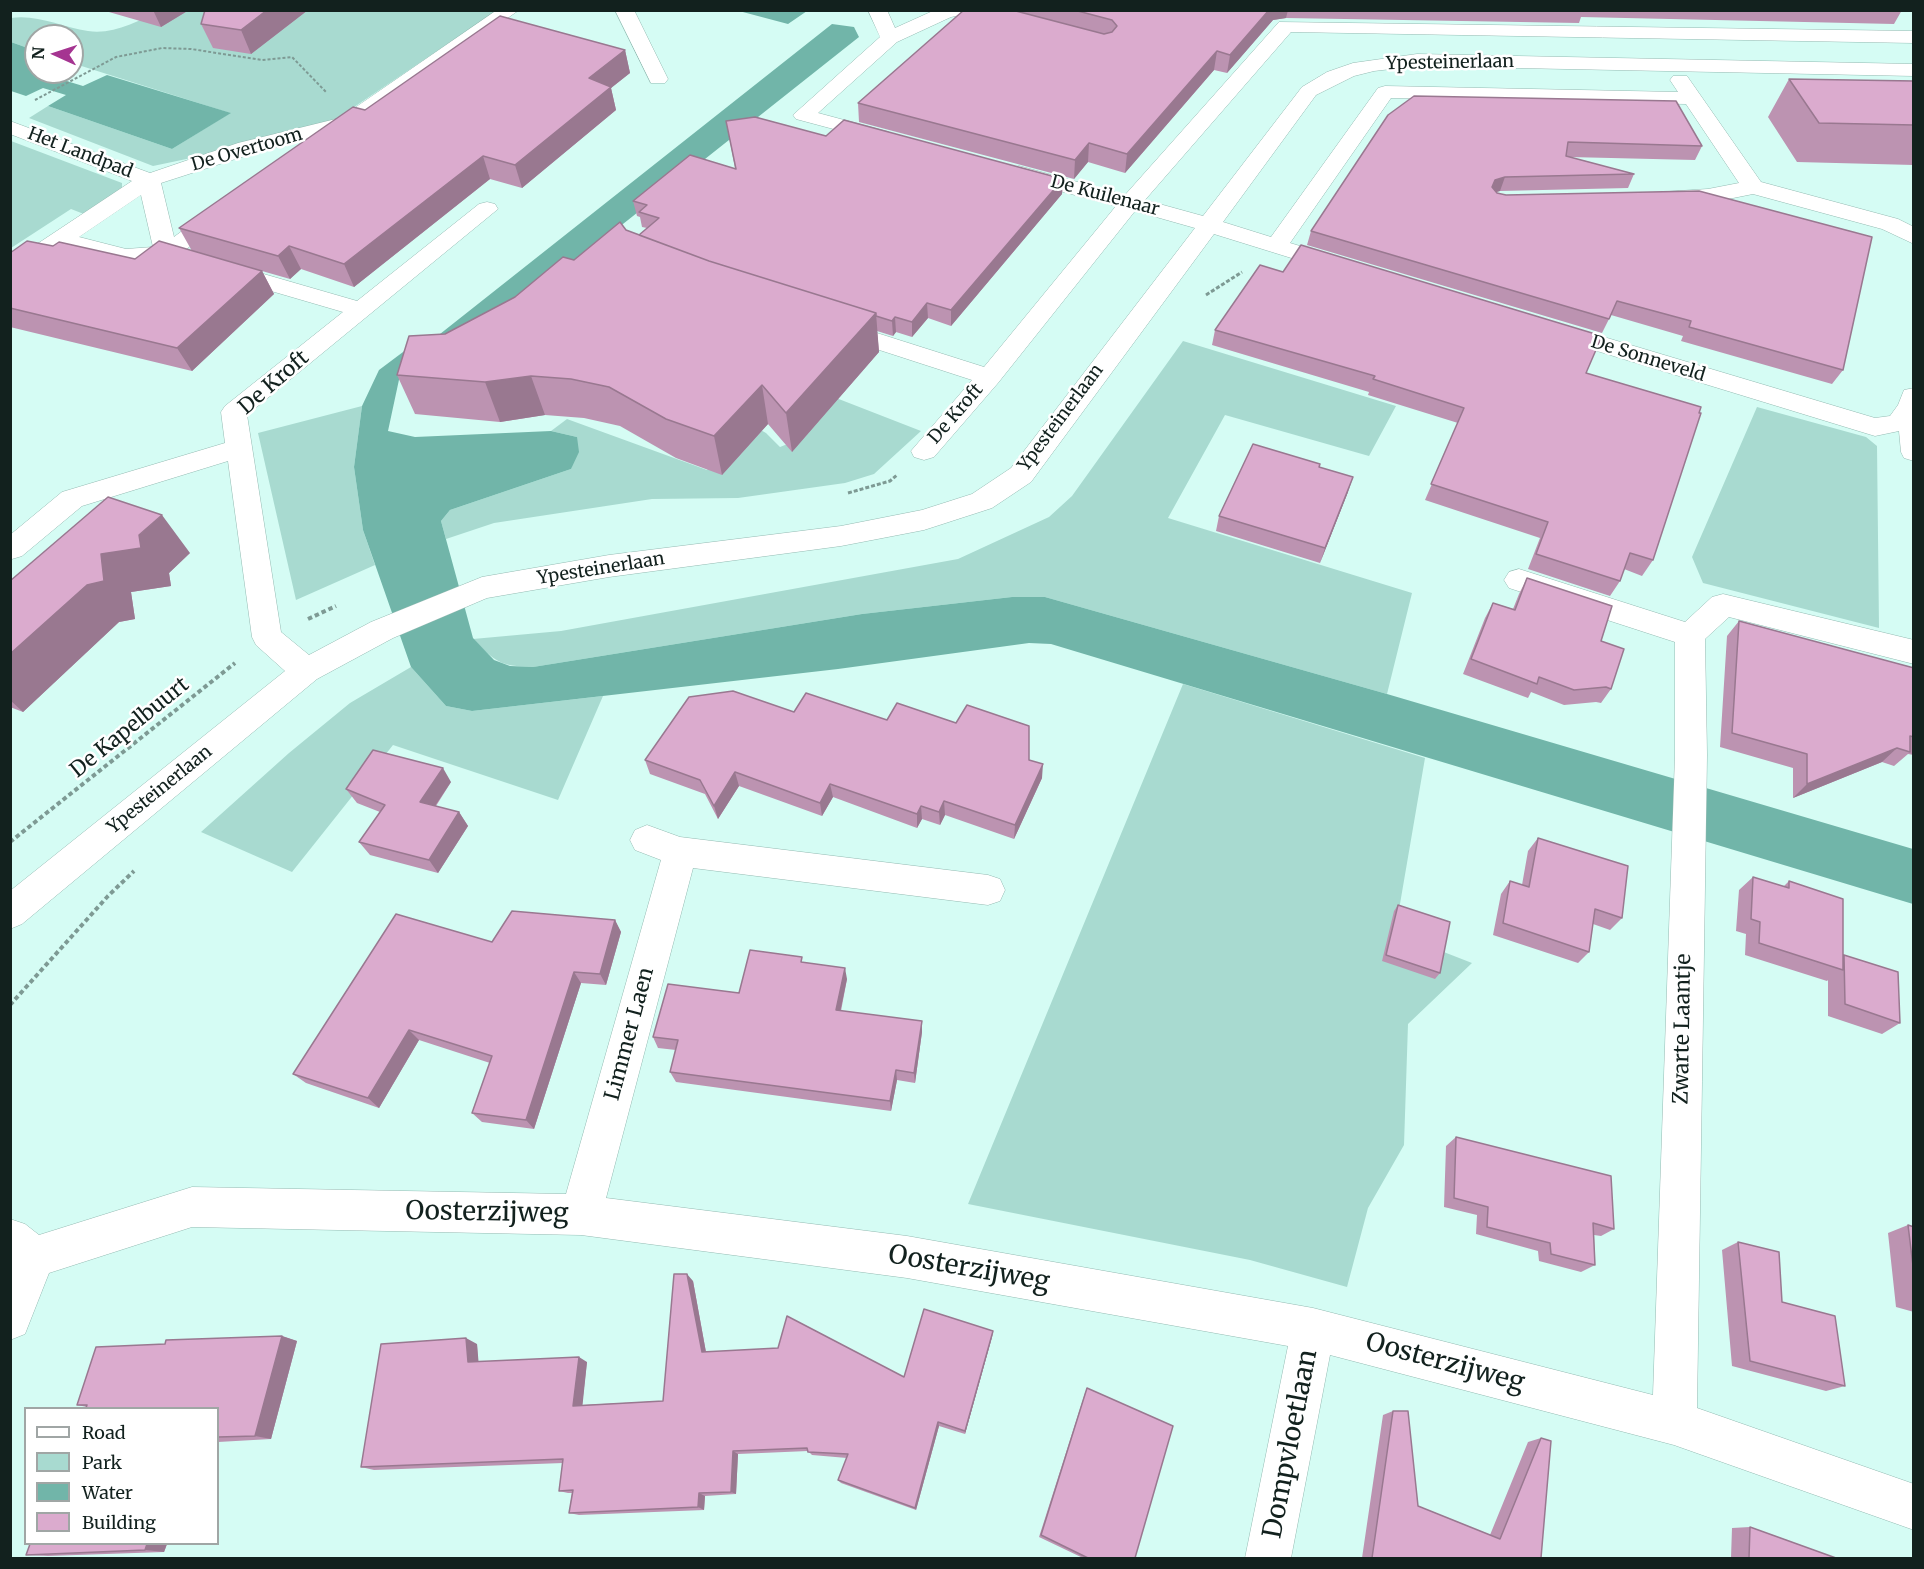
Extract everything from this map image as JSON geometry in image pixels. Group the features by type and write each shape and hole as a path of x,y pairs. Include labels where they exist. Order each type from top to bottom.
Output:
{"street":[{"name":"De Overtoom","path":"299,156 510,10"},
{"path":"624,10 658,79"},
{"path":"878,10 890,38"},
{"path":"905,142 803,115 890,38 945,13 959,10"},
{"path":"1641,10 1691,98 1753,187"},
{"name":"Ypesteinerlaan","path":"989,377 1131,202 1286,26 1914,37"},
{"name":"Ypesteinerlaan","path":"10,913 306,671 382,630 482,588 609,566 841,536 924,520 982,501 1021,475 1309,91 1324,80 1343,71 1376,64 1417,60 1914,70"},
{"name":"Ypesteinerlaan","path":"1276,246 1385,92 1691,98"},
{"name":"De Overtoom","path":"10,273 149,180 246,148 356,116"},
{"name":"Het Landpad","path":"10,127 149,180"},
{"name":"De Kuilenaar","path":"995,166 1207,224"},
{"path":"149,180 166,253"},
{"path":"1651,198 1708,196 1753,187 1890,224 1914,237"},
{"path":"166,253 242,198"},
{"name":"De Kroft","path":"267,637 234,412 487,209"},
{"path":"1207,224 1366,273"},
{"path":"59,239 126,256 166,253 362,310"},
{"path":"813,321 989,377"},
{"name":"De Sonneveld","path":"1533,324 1875,428 1898,423 1912,401"},
{"name":"De Kroft","path":"924,451 989,377"},
{"name":"De Sonneveld","path":"1912,401 1914,452"},
{"path":"12,549 72,499 240,448"},
{"path":"1519,580 1690,635 1723,604 1914,652"},
{"name":"Zwarte Laantje","path":"1674,1423 1691,755 1690,635"},
{"path":"267,637 306,671"},
{"name":"Limmer Laen","path":"581,1215 664,846 988,890"},
{"name":"Oosterzijweg","path":"23,1248 192,1207 581,1215 907,1257 1313,1329 1674,1423 1914,1507"},
{"path":"10,1319 23,1248"},
{"name":"Dompvloetlaan","path":"1268,1558 1313,1329"}],"path":[{"path":"49,92 116,57 162,48 191,49 262,60 292,57 324,91 356,116"},
{"path":"267,637 337,606"},
{"name":"De Kapelbuurt","path":"10,842 267,637"}],"green space":[{"path":"159,11 496,11 332,122 196,157 153,166 29,118 48,106 172,149 230,113 84,67 84,30 107,31"},
{"path":"11,18 40,19 59,24 24,24 24,47 11,42"},
{"path":"11,141 122,183 122,191 89,216 71,209 11,248"},
{"path":"1183,341 1396,406 1369,456 1225,415 1168,518 1412,593 1387,694 1045,597 1012,597 862,614 533,667 505,664 493,658 473,639 561,631 958,559 1049,517 1072,496"},
{"path":"831,396 921,431 874,474 845,483 738,498 652,499 494,523 446,539 441,521 450,510 571,469 577,437 551,431 567,419 707,470 750,424 766,433 780,447 805,437"},
{"path":"362,406 354,467 363,530 375,565 296,600 258,433"},
{"path":"1757,407 1866,437 1877,446 1879,628 1703,583 1692,557"},
{"path":"411,667 446,706 472,711 603,696 558,800 393,745 292,872 201,832 289,753 350,703"},
{"path":"1183,684 1425,758 1395,933 1472,963 1408,1024 1404,1145 1368,1208 1347,1287 1250,1260 968,1204"}],"water":[{"path":"739,11 807,11 788,24"},
{"path":"832,24 854,27 859,37 474,342 400,375 388,431 415,437 551,431 577,437 579,452 571,469 450,510 441,521 473,638 494,660 510,666 533,667 862,614 1012,597 1045,597 1387,694 1913,849 1913,904 1051,644 1029,643 838,669 472,711 446,706 411,667 363,530 354,467 362,406 379,370 411,346 440,334"},
{"path":"11,42 24,47 24,84 83,86 107,75 231,113 172,149 48,106 66,95 43,88 26,96 11,91"}],"building":[{"path":"205,10 267,10 241,30 201,24"},
{"path":"964,10 1012,10 1104,34 1112,32 1117,26 1112,20 1074,10 1269,10 1230,55 1217,51 1127,154 1089,143 1075,160 858,103"},
{"path":"500,16 625,50 589,78 611,87 515,165 483,156 344,264 289,246 278,256 179,228 353,107 365,110"},
{"path":"1789,79 1914,81 1914,125 1819,123"},
{"path":"1414,96 1676,101 1702,146 1568,142 1566,156 1634,174 1505,177 1495,180 1492,187 1497,193 1506,195 1699,191 1872,237 1843,370 1689,327 1691,321 1617,301 1609,319 1311,231 1388,115"},
{"path":"755,117 826,136 844,120 1063,179 951,310 927,303 912,322 895,317 892,321 876,316 876,313 709,261 639,235 659,218 639,212 647,205 633,201 690,155 736,169 726,121"},
{"path":"620,222 626,230 709,261 876,313 786,413 762,385 714,436 666,419 609,387 571,379 531,376 485,382 397,375 409,336 445,334 515,297 563,257 574,260"},
{"path":"27,241 53,246 59,242 135,259 159,241 262,271 177,348 10,308 10,253"},
{"path":"1301,245 1602,336 1586,373 1701,407 1653,560 1630,553 1620,581 1536,554 1548,522 1431,484 1464,408 1373,379 1375,376 1215,330 1260,265 1283,272"},
{"path":"1253,444 1320,464 1319,467 1353,477 1325,548 1219,516"},
{"path":"108,497 162,515 139,535 141,548 101,554 104,581 87,585 10,654 10,581"},
{"path":"1527,578 1612,606 1601,641 1624,649 1611,689 1606,687 1574,690 1539,677 1537,684 1471,659 1493,603 1515,610"},
{"path":"1739,621 1914,668 1914,737 1910,736 1910,752 1897,748 1807,784 1807,754 1732,733"},
{"path":"733,691 794,712 806,693 887,720 897,703 956,723 967,705 1029,726 1029,760 1043,764 1015,825 944,801 939,812 921,806 917,814 830,784 820,803 735,772 714,806 700,780 645,760 689,697"},
{"path":"373,750 443,768 420,802 459,812 429,860 359,842 385,805 346,789"},
{"path":"1538,838 1628,866 1622,918 1595,909 1589,952 1503,923 1510,881 1529,887"},
{"path":"1753,877 1789,888 1789,881 1843,899 1843,970 1759,943 1760,922 1751,919"},
{"path":"1398,905 1450,922 1440,973 1386,955"},
{"path":"512,911 615,920 600,974 574,972 526,1120 472,1113 492,1056 409,1030 368,1098 293,1074 396,914 492,942"},
{"path":"750,950 802,957 801,962 845,968 836,1010 922,1021 914,1073 896,1070 890,1101 670,1072 678,1040 653,1037 668,984 739,993"},
{"path":"1844,955 1898,972 1900,1023 1845,1004"},
{"path":"1456,1137 1611,1176 1614,1229 1593,1223 1595,1265 1551,1254 1550,1243 1487,1227 1488,1207 1454,1198"},
{"path":"1908,1225 1914,1227 1914,1274"},
{"path":"1738,1242 1779,1252 1782,1302 1835,1316 1845,1386 1750,1361"},
{"path":"674,1274 687,1274 702,1352 778,1348 787,1316 904,1377 924,1309 993,1331 965,1431 938,1422 915,1508 838,1480 848,1454 808,1452 807,1448 733,1451 731,1492 699,1493 698,1507 569,1513 573,1490 559,1491 563,1459 361,1467 381,1344 466,1338 468,1362 579,1357 573,1406 663,1401"},
{"path":"282,1336 255,1436 219,1437 219,1407 86,1407 87,1405 77,1405 96,1347 165,1344 166,1340"},
{"path":"1087,1388 1173,1426 1135,1558 1088,1558 1041,1535"},
{"path":"1393,1411 1408,1411 1418,1506 1500,1539 1541,1438 1551,1441 1541,1558 1372,1558"},
{"path":"1750,1527 1836,1558 1749,1558"},
{"path":"30,1545 147,1545 145,1550 26,1555"}]}
